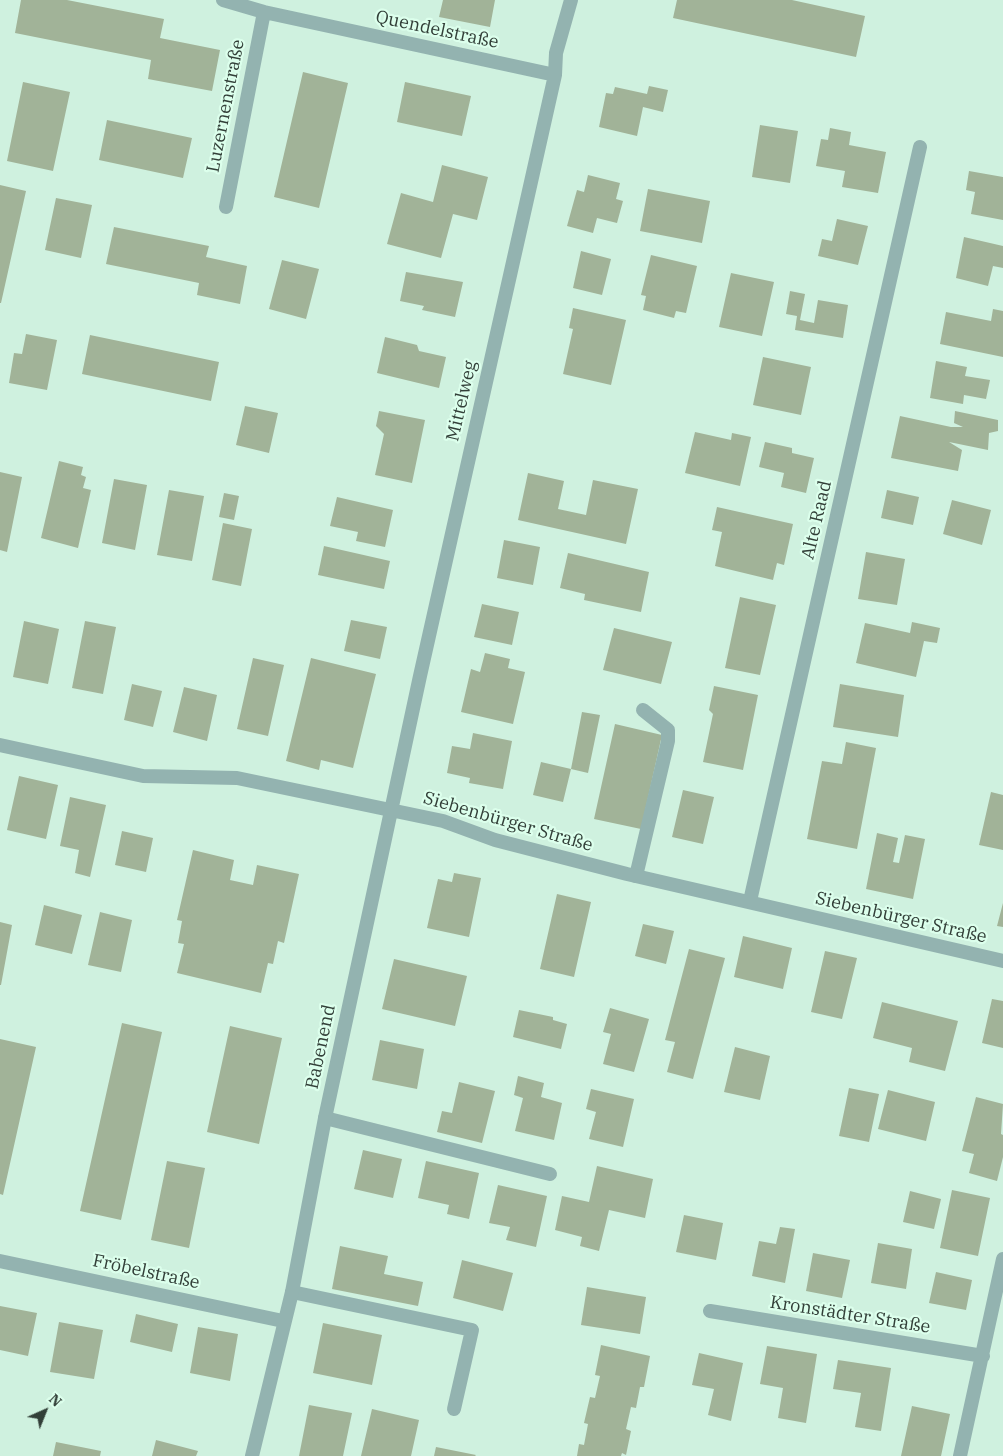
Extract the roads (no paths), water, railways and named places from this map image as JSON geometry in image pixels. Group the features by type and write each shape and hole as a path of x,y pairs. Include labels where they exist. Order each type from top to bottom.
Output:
{"street":[{"name":"Quendelstraße","path":"223,0 264,12 555,75"},
{"name":"Mittelweg","path":"391,810 555,75 556,53 571,0"},
{"name":"Luzernenstraße","path":"226,207 264,12"},
{"name":"Alte Raad","path":"750,901 920,147"},
{"path":"636,876 668,741 668,730 643,710"},
{"name":"Siebenbürger Straße","path":"0,745 143,776 237,778 443,821 495,840 636,876 1003,961"},
{"name":"Babenend","path":"252,1456 292,1292 324,1118 391,810"},
{"path":"324,1118 550,1174"},
{"path":"960,1456 1003,1260"},
{"name":"Fröbelstraße","path":"0,1261 284,1320"},
{"path":"292,1292 472,1330 454,1409"},
{"name":"Kronstädter Straße","path":"710,1311 983,1356"}]}
